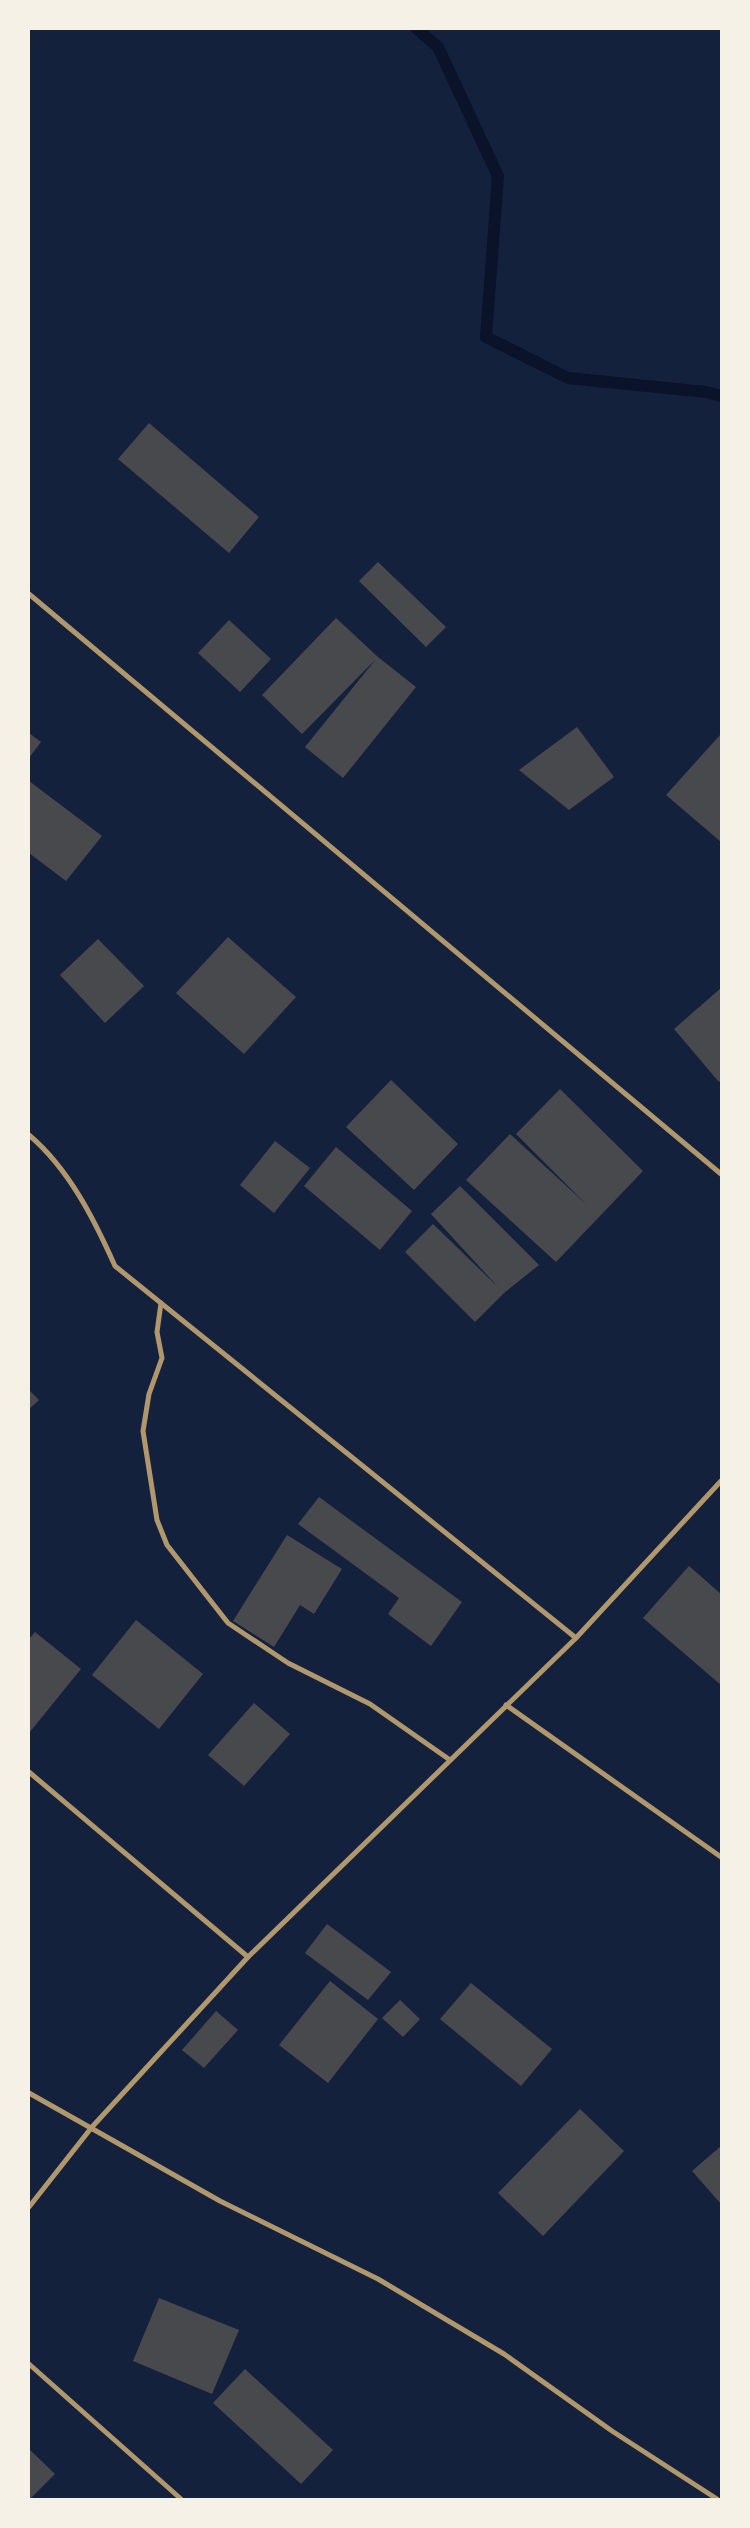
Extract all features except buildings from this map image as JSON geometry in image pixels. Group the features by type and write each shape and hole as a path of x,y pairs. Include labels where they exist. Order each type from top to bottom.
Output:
{"street":[{"path":"29,594 721,1174"},
{"path":"29,1136 46,1149 93,1217 115,1266 576,1638"},
{"path":"161,1303 157,1332 162,1358 148,1394 143,1431 157,1520 167,1545 228,1623 288,1664 370,1704 450,1760"},
{"path":"29,2207 92,2127 248,1957 576,1638 721,1481"},
{"path":"506,1705 721,1857"},
{"path":"29,1772 248,1957"},
{"path":"29,2093 220,2201 378,2278 504,2354 612,2430 717,2499"},
{"path":"29,2364 181,2499"}],"waterway":[{"path":"417,29 438,47 498,176 486,337 568,378 706,392 721,396"}]}
